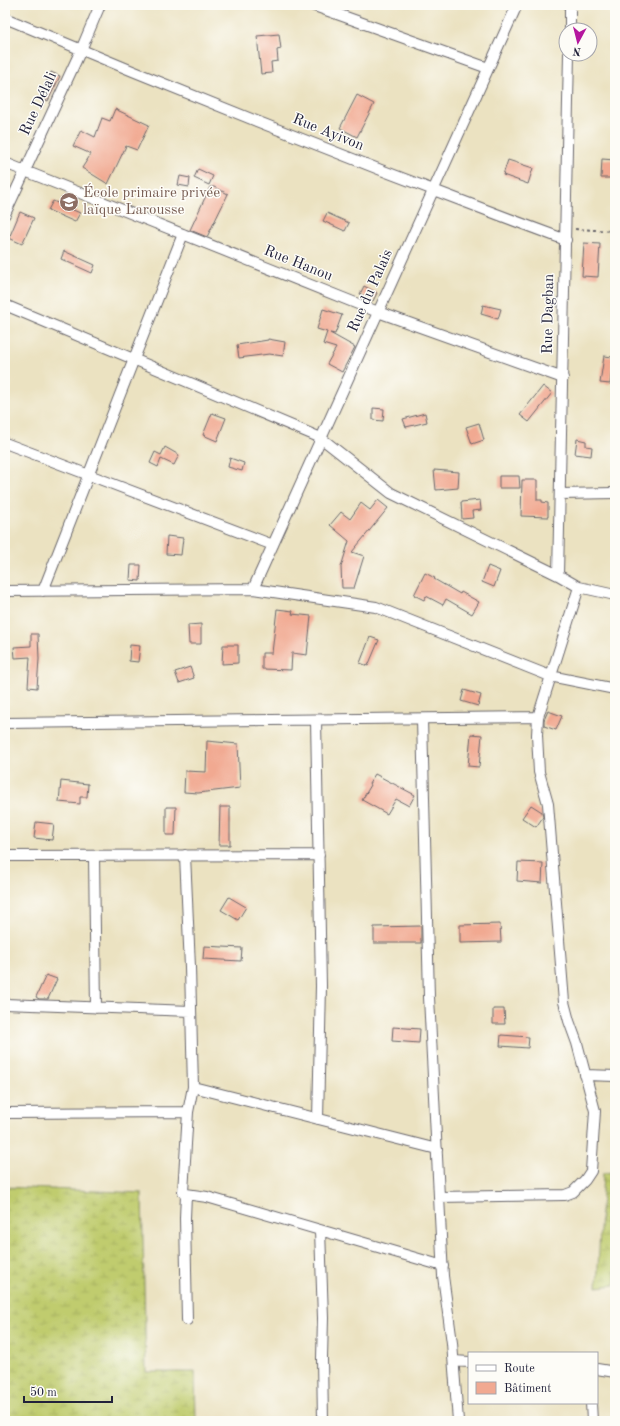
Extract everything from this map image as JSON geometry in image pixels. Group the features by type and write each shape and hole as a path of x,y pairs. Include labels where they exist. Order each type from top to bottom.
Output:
{"street":[{"name":"Rue Délali","path":"5,214 81,50 100,5"},
{"path":"312,5 488,68"},
{"name":"Rue du Palais","path":"252,590 517,5"},
{"path":"570,5 570,22"},
{"name":"Rue Ayivon","path":"5,18 433,191 566,240"},
{"name":"Rue Dagban","path":"558,575 569,62"},
{"name":"Rue Hanou","path":"5,163 378,312 562,378"},
{"path":"43,591 183,234"},
{"path":"5,305 321,438 391,493 580,587 615,595"},
{"path":"5,443 273,545"},
{"path":"560,494 615,493"},
{"path":"439,1197 565,1195 573,1192 585,1180 591,1171 595,1111 577,1043 568,1021 564,1002 548,804 539,772 537,734 538,717 580,587"},
{"path":"5,592 252,590 376,607 550,676 615,689"},
{"path":"5,723 538,717"},
{"path":"422,719 429,997 439,1197 443,1266 454,1361 458,1421"},
{"path":"316,720 321,986 318,1118"},
{"path":"184,855 193,1087 188,1112 183,1190 186,1194 187,1320"},
{"path":"5,856 319,855"},
{"path":"94,856 96,1008"},
{"path":"5,1004 191,1011"},
{"path":"585,1075 615,1076"},
{"path":"193,1087 437,1149"},
{"path":"5,1114 188,1112"},
{"path":"186,1194 207,1198 443,1266"},
{"path":"320,1230 324,1318 322,1358 323,1421"},
{"path":"454,1361 468,1362"},
{"path":"598,1369 615,1372"},
{"path":"591,1404 592,1421"}],"path":[{"path":"566,228 615,231"}],"green space":[{"path":"615,1172 615,1285 597,1287 603,1173"},
{"path":"5,1187 142,1193 146,1372 195,1372 196,1421 5,1421"}],"building":[{"path":"279,34 281,49 277,50 278,61 271,62 272,73 261,74 257,36"},
{"path":"51,72 60,76 48,101 40,97"},
{"path":"357,95 374,104 357,137 340,128"},
{"path":"115,109 149,125 137,150 126,146 108,184 82,168 91,154 73,146 81,130 95,137 102,118 110,121"},
{"path":"602,159 615,160 615,178 601,178"},
{"path":"508,160 533,168 528,184 503,175"},
{"path":"198,169 213,176 209,185 194,178"},
{"path":"180,176 190,178 189,187 178,185"},
{"path":"210,187 214,187 228,194 207,237 190,230"},
{"path":"53,201 80,213 75,222 48,210"},
{"path":"20,212 34,218 22,244 9,238"},
{"path":"327,213 349,223 345,231 323,221"},
{"path":"584,243 600,244 598,277 582,276"},
{"path":"64,251 95,265 92,273 61,259"},
{"path":"364,286 377,293 373,301 360,294"},
{"path":"483,305 501,309 498,319 481,314"},
{"path":"323,309 342,315 335,334 330,333 355,347 342,372 327,364 336,348 323,344 327,332 317,329"},
{"path":"268,339 285,342 283,356 269,354 239,358 237,345"},
{"path":"604,356 613,357 610,384 600,383"},
{"path":"543,386 552,393 529,422 520,415"},
{"path":"373,408 384,409 383,421 373,420"},
{"path":"212,413 226,418 217,441 203,435"},
{"path":"425,413 427,422 406,427 403,419"},
{"path":"479,423 484,440 472,444 466,427"},
{"path":"577,439 586,441 586,446 592,447 591,456 575,454"},
{"path":"165,447 179,455 174,465 161,459 158,467 150,463 155,452 161,455"},
{"path":"230,458 244,463 242,471 228,467"},
{"path":"434,470 459,472 458,488 436,490"},
{"path":"499,476 519,476 520,488 499,488"},
{"path":"522,480 537,480 537,500 542,500 542,502 548,503 548,517 521,516"},
{"path":"378,500 388,508 352,552 364,556 354,588 342,588 341,567 349,541 330,525 341,512 350,519 361,503 370,510"},
{"path":"480,500 481,510 472,511 473,518 462,519 461,502"},
{"path":"167,536 183,538 181,555 166,554"},
{"path":"131,565 141,565 140,581 130,580"},
{"path":"488,566 500,571 494,587 482,582"},
{"path":"425,573 460,594 461,592 479,602 472,614 446,599 443,605 426,596 424,600 414,595"},
{"path":"277,609 293,611 292,614 311,616 307,655 292,653 291,670 262,669 262,653 272,653"},
{"path":"201,624 201,644 189,644 188,625"},
{"path":"31,634 38,634 39,659 37,688 28,687 30,657 15,658 14,647 31,646"},
{"path":"370,637 379,640 368,666 360,663"},
{"path":"130,645 140,646 138,662 129,661"},
{"path":"223,645 238,645 238,663 222,664"},
{"path":"190,667 194,678 179,683 175,672"},
{"path":"464,690 481,695 478,706 461,701"},
{"path":"548,711 562,716 556,730 544,726 544,720"},
{"path":"471,734 482,735 479,767 468,766"},
{"path":"207,741 238,744 240,788 198,793 184,792 185,771 206,772"},
{"path":"375,774 415,795 409,806 396,799 387,814 362,800 371,785 369,784"},
{"path":"61,781 88,784 87,797 80,797 80,804 59,802"},
{"path":"531,805 542,812 543,817 536,827 522,818"},
{"path":"166,807 176,807 175,835 166,835"},
{"path":"220,807 230,807 230,845 219,845"},
{"path":"36,822 54,824 52,840 34,838"},
{"path":"518,862 543,863 542,883 517,881"},
{"path":"229,897 246,907 238,920 221,910"},
{"path":"500,924 501,942 460,943 460,925"},
{"path":"421,926 421,943 374,943 374,927"},
{"path":"204,946 242,948 241,961 203,959"},
{"path":"46,975 57,979 48,999 39,999 36,997"},
{"path":"493,1009 504,1009 505,1024 493,1024"},
{"path":"393,1027 420,1029 419,1043 392,1041"},
{"path":"501,1035 529,1037 528,1048 500,1046"}],"place":[{"name":"École primaire privée laïque Larousse","path":"69,202"}]}
